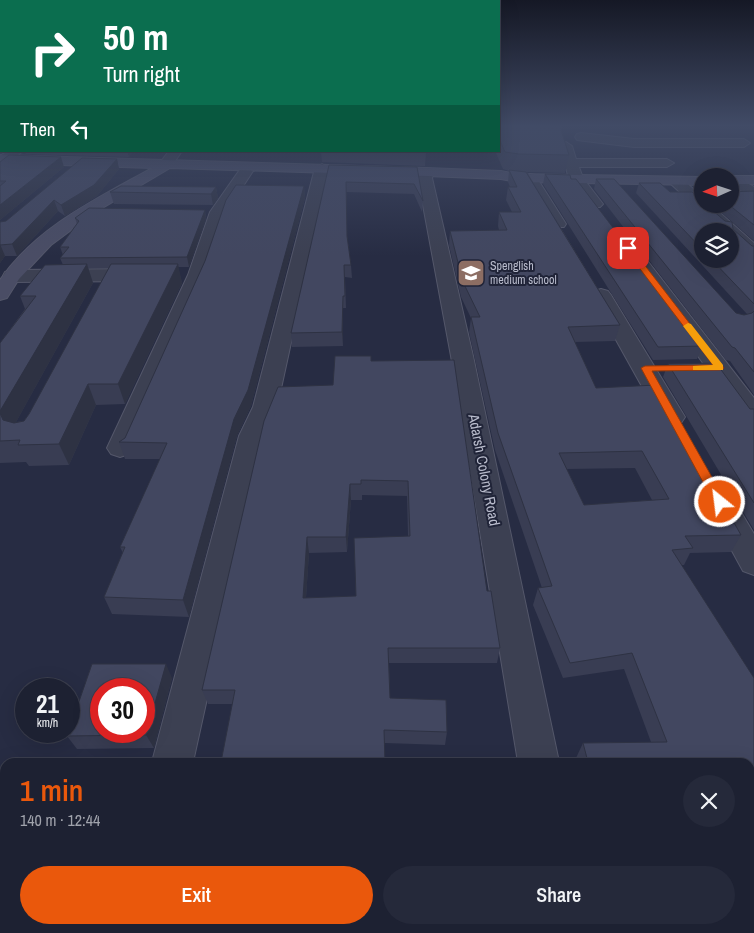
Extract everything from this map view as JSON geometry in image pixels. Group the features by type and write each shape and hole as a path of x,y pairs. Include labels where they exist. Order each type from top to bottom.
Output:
{"main road":[{"path":"4,288 46,241 89,210 158,169"},
{"path":"205,169 246,171 321,171"},
{"path":"243,169 426,175 502,180 573,171 614,180 694,180"},
{"path":"739,180 754,180"}],"street":[{"path":"64,178 74,169"},
{"path":"602,169 573,171 605,218"},
{"path":"120,448 187,275 209,212 246,171"},
{"path":"173,758 252,436 265,406 321,171"},
{"name":"Adarsh Colony Road","path":"426,175 537,758"},
{"path":"523,178 568,241"},
{"path":"614,180 627,195"},
{"path":"676,181 754,252"},
{"path":"739,184 754,194"},
{"path":"89,210 117,211"},
{"path":"622,241 754,415"},
{"path":"4,288 104,284 158,275"},
{"path":"589,275 655,368 684,438"},
{"path":"692,368 720,368"},
{"path":"713,489 754,562"}],"building":[{"path":"0,169 46,169 0,205 0,186 6,181 0,181"},
{"path":"69,169 109,169 94,185 61,205 54,200 12,244 0,245 0,222 6,221"},
{"path":"328,169 417,169 423,201 414,184 346,182 347,236 351,265 344,265 345,296 343,296 342,332 291,333"},
{"path":"509,170 526,172 620,325 568,327 596,388 656,385 741,535 685,536 693,548 672,550 754,678 754,758 587,758 583,743 667,742 632,653 570,663 538,588 552,586 498,433 471,317 480,317 463,282 450,231 507,230 499,212 521,212 508,187 517,187","holes":["642,451 669,499 584,505 559,453"]},
{"path":"545,174 570,175 571,179 576,179 703,346 658,347"},
{"path":"596,179 614,179 736,313 744,315 754,311 754,372 735,348 732,347"},
{"path":"639,183 660,183 670,192 692,192 694,194 694,213 716,213 725,221 732,222 694,223 694,241"},
{"path":"236,185 304,186 248,390 234,419 183,600 104,597 125,547 120,547 167,443 119,442 125,438 205,261 226,200"},
{"path":"121,186 216,187 211,194 110,192"},
{"path":"754,191 754,225 739,213 739,192"},
{"path":"89,208 205,210 187,257 60,258 69,247 60,247 79,221 75,218"},
{"path":"739,234 754,246 754,304 720,268 739,268"},
{"path":"87,264 0,411 0,343 36,296 20,296 45,265"},
{"path":"111,264 178,264 118,384 88,384 59,444 18,445 20,440 0,441 0,413 3,420 14,423 24,421"},
{"path":"335,356 371,356 371,361 454,360 487,591 491,591 500,648 388,648 390,698 446,700 447,732 384,730 385,758 222,758 235,690 202,690 264,421 278,387 333,385","holes":["361,480 408,481 410,536 354,538 356,596 303,598 307,537 346,537 350,484 361,484"]},
{"path":"716,363 750,409 754,409 754,503 668,364"},
{"path":"92,664 166,664 155,703 155,678 90,678 90,736 80,736 80,699"}],"slow traffic":[{"path":"688,326 720,368 696,368"}],"place":[{"name":"Spenglish medium school","path":"471,273"}],"route":[{"path":"628,248 720,368 645,368 720,502"}]}
